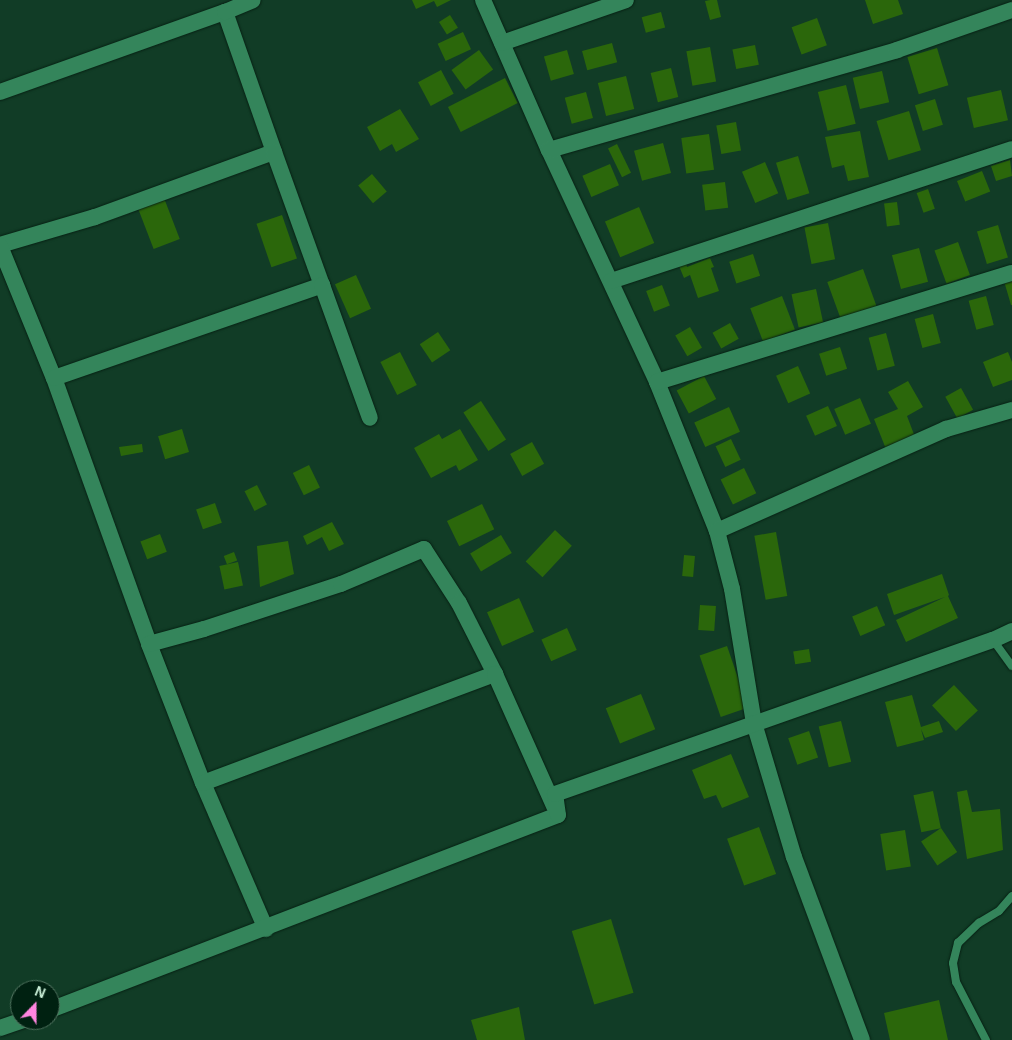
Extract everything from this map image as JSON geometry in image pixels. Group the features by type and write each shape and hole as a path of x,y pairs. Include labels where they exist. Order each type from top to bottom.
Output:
{"street":[{"path":"0,92 225,12 253,0"},
{"path":"483,0 549,150 657,382 717,531 732,589 754,723 794,857 862,1040"},
{"path":"502,43 626,0"},
{"path":"549,150 897,50 1012,10"},
{"path":"225,12 370,418"},
{"path":"611,281 1012,148"},
{"path":"266,928 203,783 149,644 54,378 0,246 95,217 274,152"},
{"path":"657,382 1012,273"},
{"path":"54,378 322,285"},
{"path":"717,531 946,429 1012,410"},
{"path":"149,644 204,629 341,584 424,549 459,603 495,674 558,815"},
{"path":"558,815 555,794 993,640 1012,631"},
{"path":"203,783 495,674"},
{"path":"60,1006 558,815"}],"lane":[{"path":"993,640 1012,666"},
{"path":"986,1040 956,982 953,963 958,943 979,923 999,911 1012,896"}],"building":[{"path":"412,0 451,0 437,7 434,1 416,9"},
{"path":"717,0 721,17 710,20 705,1"},
{"path":"865,0 898,0 903,14 873,24"},
{"path":"661,12 665,27 646,33 642,17"},
{"path":"450,15 458,28 447,35 439,22"},
{"path":"817,18 827,45 802,54 792,27"},
{"path":"463,32 471,49 446,61 438,44"},
{"path":"612,43 617,62 587,70 582,51"},
{"path":"755,45 759,65 736,69 732,49"},
{"path":"710,47 716,81 692,86 686,51"},
{"path":"937,48 948,85 919,94 907,57"},
{"path":"479,50 493,69 466,89 451,70"},
{"path":"567,50 574,74 551,81 544,57"},
{"path":"671,68 678,97 658,102 651,73"},
{"path":"441,70 454,94 431,106 418,82"},
{"path":"882,71 889,102 860,109 853,78"},
{"path":"626,76 634,109 606,116 598,83"},
{"path":"505,78 518,103 461,132 448,107"},
{"path":"846,85 856,124 828,131 818,92"},
{"path":"1001,90 1008,120 974,128 967,98"},
{"path":"586,92 593,118 572,124 565,98"},
{"path":"935,99 943,125 923,131 915,105"},
{"path":"400,109 419,139 396,152 392,144 380,151 367,127"},
{"path":"909,111 921,150 888,160 876,121"},
{"path":"736,122 741,151 721,154 716,125"},
{"path":"860,131 869,177 848,181 844,165 832,168 825,137"},
{"path":"709,134 714,170 686,174 681,138"},
{"path":"663,143 671,173 642,181 634,151"},
{"path":"617,144 631,173 622,177 608,148"},
{"path":"798,156 809,193 787,200 776,163"},
{"path":"1010,160 1012,176 996,181 991,166"},
{"path":"765,162 778,193 755,203 742,172"},
{"path":"610,164 619,185 591,197 582,176"},
{"path":"982,171 990,191 965,202 957,181"},
{"path":"372,174 387,192 373,203 358,186"},
{"path":"725,182 728,208 705,211 702,185"},
{"path":"928,189 935,209 923,213 917,193"},
{"path":"164,198 180,239 154,249 138,208"},
{"path":"897,202 900,225 887,226 884,204"},
{"path":"639,207 654,243 620,257 605,221"},
{"path":"282,215 297,258 271,267 256,224"},
{"path":"828,223 835,259 812,264 804,228"},
{"path":"998,225 1008,258 987,264 977,231"},
{"path":"958,242 970,275 946,283 935,251"},
{"path":"919,248 928,282 901,289 892,255"},
{"path":"753,254 760,276 736,284 729,262"},
{"path":"710,258 714,267 711,268 719,291 698,298 690,275 684,278 679,266 686,263 687,267"},
{"path":"863,269 877,307 841,320 827,282"},
{"path":"356,275 371,309 350,318 335,284"},
{"path":"1012,279 1012,305 1011,305 1004,281"},
{"path":"662,285 670,306 654,312 646,291"},
{"path":"816,289 823,322 799,327 792,294"},
{"path":"782,296 795,330 763,342 750,308"},
{"path":"986,296 994,325 976,330 969,301"},
{"path":"933,314 941,343 922,348 915,319"},
{"path":"730,323 739,339 721,348 713,333"},
{"path":"690,327 702,348 687,356 675,336"},
{"path":"438,332 450,350 432,363 420,344"},
{"path":"886,333 895,366 877,371 869,338"},
{"path":"840,347 847,369 826,376 819,354"},
{"path":"400,352 417,385 397,395 380,362"},
{"path":"1008,352 1012,362 1012,380 993,387 983,362"},
{"path":"798,366 810,393 788,403 776,376"},
{"path":"704,376 716,399 689,414 677,391"},
{"path":"908,381 923,407 907,416 915,437 886,449 874,419 898,409 888,392"},
{"path":"961,388 973,410 957,419 945,397"},
{"path":"860,398 871,424 845,435 834,409"},
{"path":"481,401 506,440 488,451 463,412"},
{"path":"828,406 837,426 815,436 806,416"},
{"path":"729,407 740,432 705,447 694,422"},
{"path":"182,429 189,452 165,459 158,436"},
{"path":"460,429 478,460 459,471 456,465 431,478 414,448 439,434 442,439"},
{"path":"731,439 741,460 725,467 716,446"},
{"path":"532,442 544,464 522,476 510,454"},
{"path":"142,444 143,452 121,456 119,447"},
{"path":"309,465 320,487 304,495 293,473"},
{"path":"744,468 756,493 733,505 721,479"},
{"path":"257,485 267,505 255,511 245,491"},
{"path":"215,503 222,523 203,529 196,510"},
{"path":"482,504 494,529 459,546 447,521"},
{"path":"332,522 344,544 329,551 322,537 307,545 303,536"},
{"path":"555,530 572,546 542,577 526,561"},
{"path":"776,532 787,596 766,600 754,536"},
{"path":"160,534 167,552 147,559 140,542"},
{"path":"501,535 512,553 481,572 470,554"},
{"path":"288,541 294,574 260,587 257,546"},
{"path":"234,552 237,560 227,564 224,556"},
{"path":"684,555 695,556 693,577 682,576"},
{"path":"238,562 243,585 224,589 219,566"},
{"path":"942,574 948,596 958,618 906,642 896,620 945,597 894,615 887,594"},
{"path":"519,598 534,632 502,646 487,612"},
{"path":"700,605 716,606 714,631 698,630"},
{"path":"877,606 885,625 860,636 852,617"},
{"path":"567,628 577,650 551,661 541,639"},
{"path":"727,646 748,707 721,717 700,655"},
{"path":"809,649 811,662 795,664 793,652"},
{"path":"954,685 978,711 956,731 932,705"},
{"path":"641,694 655,729 620,743 606,708"},
{"path":"912,695 921,727 939,721 943,732 925,738 921,729 924,740 897,747 885,702"},
{"path":"841,721 851,762 829,767 819,727"},
{"path":"809,731 818,757 797,765 788,738"},
{"path":"731,754 749,797 722,808 716,795 704,799 692,770"},
{"path":"967,790 972,812 1000,809 1003,850 967,859 957,792"},
{"path":"933,791 941,828 921,832 913,795"},
{"path":"759,827 776,874 744,886 727,839"},
{"path":"941,828 957,852 937,865 921,841"},
{"path":"905,830 911,867 886,870 880,834"},
{"path":"611,919 634,993 594,1005 572,931"},
{"path":"939,1000 948,1040 890,1040 884,1013"},
{"path":"519,1007 525,1040 477,1040 471,1020"}]}
